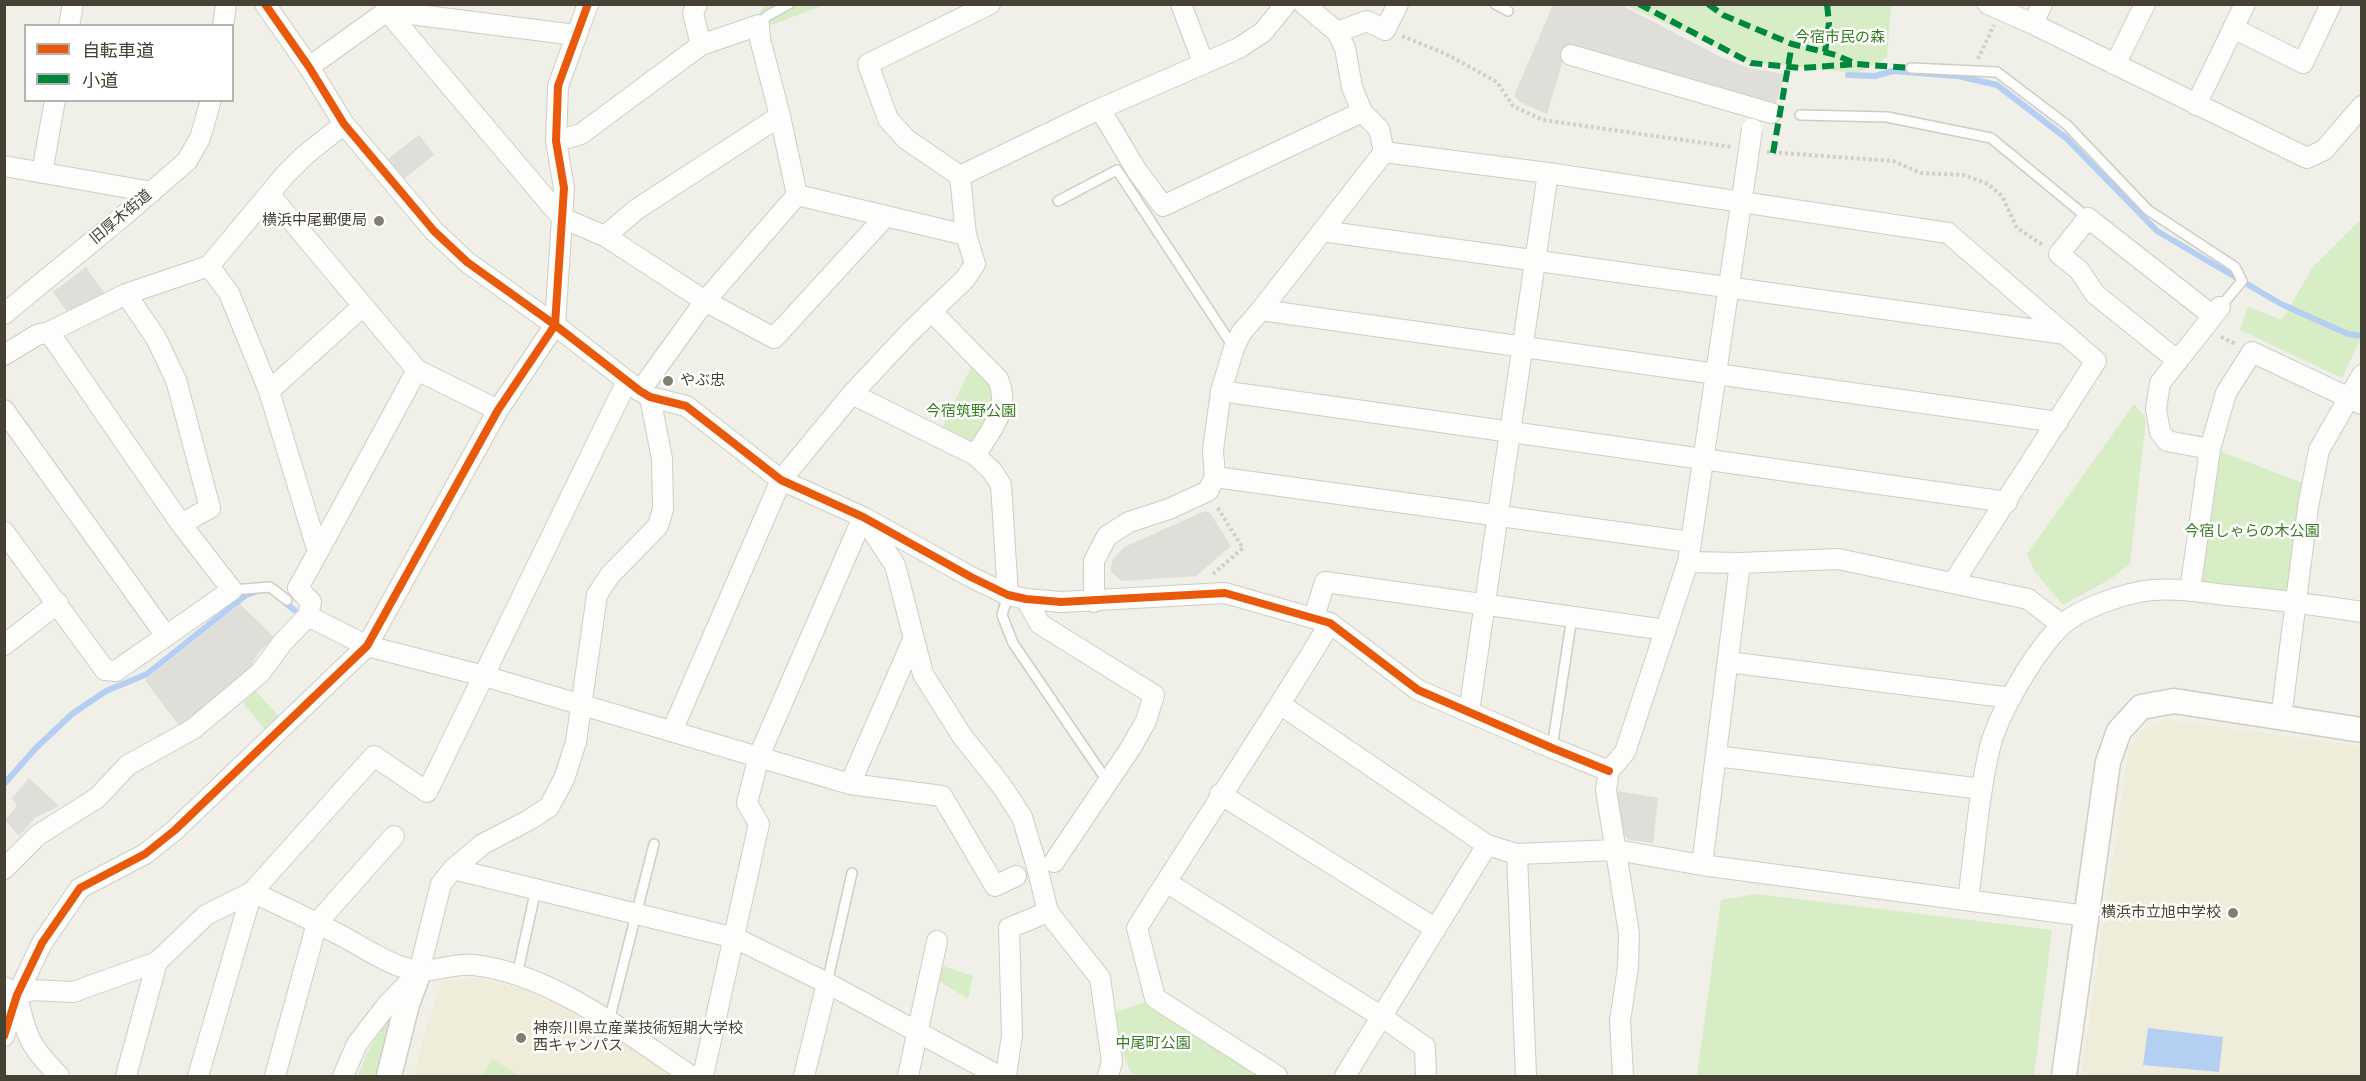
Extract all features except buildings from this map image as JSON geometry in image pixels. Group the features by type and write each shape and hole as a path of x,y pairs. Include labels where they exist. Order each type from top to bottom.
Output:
{"street":[{"path":"69,24 73,4"},
{"path":"223,24 226,4"},
{"path":"265,4 344,124 434,231 459,255 639,390 686,406 781,480 863,517 971,577 1017,597 1094,602 1225,593 1322,620 1418,690 1609,771"},
{"path":"4,1036 11,991 80,888 145,854 174,830 367,646 498,410 555,325 564,188 556,141 558,86 588,4"},
{"path":"697,4 693,12 701,45"},
{"path":"672,730 781,480 852,394 931,310 965,279 975,264 966,235 960,176 906,139 888,119 868,64 990,4"},
{"path":"1181,4 1203,62"},
{"path":"960,176 1100,109 1239,48 1263,32 1286,4"},
{"path":"1304,4 1336,32 1345,48 1352,87 1362,111 1379,129 1384,152"},
{"path":"1336,32 1367,21 1385,30 1398,4"},
{"path":"2033,24 2042,4"},
{"path":"2115,65 2145,4"},
{"path":"2196,105 2245,4"},
{"path":"2233,28 2303,63 2331,4"},
{"path":"1995,8 2033,24 2307,158 2324,150 2361,106"},
{"path":"309,68 387,10 575,35"},
{"path":"387,10 562,218 605,236 705,301 774,338 885,217"},
{"path":"556,141 581,134 701,45 759,25 760,39 797,195"},
{"path":"1571,55 1763,111 1752,129 1744,156 1741,202 1689,552 1666,630 1625,752 1609,771 1606,790 1629,933 1628,967 1620,1022 1623,1077"},
{"path":"42,172 55,102"},
{"name":"旧厚木街道","path":"4,314 187,161 200,138 210,102"},
{"path":"1100,109 1137,171 1163,206 1362,111"},
{"path":"605,236 637,209 780,116"},
{"path":"4,355 38,335 49,332 126,294 209,266 285,175 304,156 344,124"},
{"path":"1384,152 1548,173 1948,233 2096,361 1953,583"},
{"path":"1094,602 1094,561 1107,536 1129,522 1169,509 1208,491 1215,477 1213,450 1221,391 1241,333 1384,152"},
{"path":"4,166 152,192"},
{"path":"1468,712 1548,173"},
{"path":"270,195 417,370 498,410"},
{"path":"797,195 966,235"},
{"path":"11,991 73,992 157,962 206,915 252,892 374,756 428,792 484,676 639,390 705,301 797,195"},
{"path":"2178,361 2095,294 2079,270 2059,254 2088,218 2218,310 2178,361 2160,383 2157,409 2160,432 2167,441 2210,449"},
{"path":"1322,231 2064,334"},
{"path":"209,266 229,293 269,391 318,552"},
{"path":"126,294 156,338 176,380 210,508 181,524"},
{"path":"269,391 363,306"},
{"path":"931,310 998,379 1002,389 1002,404 997,422 975,455"},
{"path":"1261,310 2058,422"},
{"path":"4,531 105,670 116,671 232,590 181,524 49,332"},
{"path":"2190,591 2210,449 2226,393 2252,352 2355,401"},
{"path":"4,869 38,835 97,798 128,765 193,729 260,673 311,602 298,588 417,370"},
{"path":"2281,718 2308,507 2319,450 2355,401 2361,375"},
{"path":"389,1077 441,884 453,869 483,844 549,807 564,779 576,742 597,595 610,575 658,526 663,509 662,459 639,390"},
{"path":"1221,391 2007,502"},
{"path":"303,612 367,646 484,676 850,784 942,796 995,886 1037,872 1136,740 1146,721 1154,695 1040,624 1017,597 1000,485 992,471 975,455 852,394"},
{"path":"4,410 166,636"},
{"path":"1215,477 1497,516 1740,563 1838,559 2028,599 2062,624"},
{"path":"863,517 895,565 913,640 924,674 962,736 1022,818 1048,912 1100,978 1115,1072"},
{"path":"703,1077 759,824 747,803 759,756 863,517"},
{"path":"1702,865 1740,563"},
{"path":"1277,1077 1155,998 1137,928 1220,794 1281,705 1322,620 1325,582 1666,630"},
{"path":"1968,900 1990,745 2011,698 2032,661 2062,624 2108,599 2153,590 2190,591 2296,602 2361,612"},
{"path":"4,645 58,603"},
{"path":"850,784 913,640"},
{"path":"1728,662 2011,698"},
{"path":"2064,1077 2108,762 2119,731 2141,707 2174,702 2361,730"},
{"path":"1281,705 1487,845 1517,854 1616,850 1702,865 2086,916"},
{"path":"1716,756 1982,789"},
{"path":"1220,794 1436,929"},
{"path":"275,1077 317,923 394,836"},
{"path":"1345,1077 1487,845"},
{"path":"1517,854 1526,1077"},
{"path":"453,869 735,938 826,983 999,1077"},
{"path":"1166,882 1382,1017 1425,1047 1426,1077"},
{"path":"252,892 400,966 419,972 472,965 517,975 572,999 609,1021 691,1077"},
{"path":"198,1077 252,892"},
{"path":"1006,1077 1012,1035 1010,928 1048,912"},
{"path":"908,1077 937,941"},
{"path":"126,1077 157,962"},
{"path":"344,1077 357,1044 387,1005 419,972"},
{"path":"804,1077 826,983"},
{"path":"11,991 24,1030 37,1053 59,1077"}],"lane":[{"path":"759,25 767,16 789,4"},
{"path":"1495,4 1508,11"},
{"path":"1911,68 1997,72 2067,125 2148,210 2235,267 2242,281 2218,310"},
{"path":"1800,115 1887,117 1991,138 2088,218"},
{"path":"1058,201 1117,170 1234,348"},
{"path":"232,590 270,587 287,600"},
{"path":"1017,597 1002,615 1013,643 1107,781"},
{"path":"1552,748 1572,617"},
{"path":"609,1021 654,844"},
{"path":"826,983 852,873"},
{"path":"517,975 536,889"}],"path":[{"path":"1973,70 1995,8"},
{"path":"1385,30 1446,54 1497,82 1513,106 1543,120 1744,156"},
{"path":"1764,152 1893,161 1921,173 1965,175 1988,184 2002,196 2018,228 2036,242"},
{"path":"2222,337 2239,345"},
{"path":"1210,576 1243,548 1221,512"}],"shaded area":[{"path":"1553,5 1621,5 1721,57 1749,68 1785,74 1774,110 1567,46 1547,114 1520,102 1514,96"},
{"path":"419,135 434,155 404,179 388,159"},
{"path":"86,267 108,298 70,316 53,292"},
{"path":"1205,511 1210,513 1231,546 1196,576 1122,581 1111,572 1112,560 1124,547"},
{"path":"240,604 274,637 259,652 250,668 205,708 179,726 145,680"},
{"name":"横浜市立旭中学校","path":"2166,720 2361,746 2361,1076 2081,1076 2129,749 2143,730"},
{"path":"29,778 59,806 35,818 19,836 5,820 17,806 12,798"},
{"path":"1617,791 1658,798 1653,843 1629,840 1624,835"},
{"name":"神奈川県立産業技術短期大学校 西キャンパス","path":"481,978 519,988 582,1014 676,1076 413,1076 436,996 444,981"}],"green space":[{"path":"764,5 824,5 766,27 760,12"},
{"name":"今宿市民の森","path":"1625,5 1891,5 1887,58 1857,73 1749,62"},
{"path":"2361,219 2361,338 2342,378 2240,330 2248,307 2282,320 2313,267"},
{"name":"今宿筑野公園","path":"972,365 996,390 996,402 975,445 942,428"},
{"path":"2134,404 2146,418 2130,564 2112,578 2063,605 2035,572 2027,554"},
{"name":"今宿しゃらの木公園","path":"2221,452 2303,483 2287,592 2201,582"},
{"path":"255,690 281,719 268,733 243,703"},
{"path":"1757,894 2052,930 2034,1076 1697,1076 1721,900"},
{"path":"939,965 973,976 968,999 936,979"},
{"name":"中尾町公園","path":"1147,1001 1262,1076 1137,1076 1131,1073 1114,1032 1114,1013"},
{"path":"396,1005 379,1076 358,1076 367,1053"},
{"path":"492,1059 520,1076 482,1076"}],"water":[{"path":"2148,1028 2223,1037 2219,1072 2143,1065"}],"waterway":[{"path":"1848,75 1875,76 1893,71 1958,76 1997,85 2066,138 2157,231 2281,304 2348,334 2362,336"},
{"path":"4,784 36,748 72,714 106,691 147,674 246,595 258,591"},
{"path":"281,599 294,610"}],"marked path":[{"path":"1639,4 1751,63 1801,68 1856,64"},
{"path":"1708,4 1723,15 1792,44 1836,55 1856,64 1911,68"},
{"path":"1825,52 1829,23 1827,4"},
{"path":"1773,153 1792,44"}],"cycle path":[{"path":"265,4 309,67 344,124 434,231 467,262 555,325 640,391 650,397 686,406 781,480 863,517 1008,595 1061,602 1225,593 1330,623 1418,690 1609,771"},
{"path":"4,1036 17,995 42,943 80,888 145,854 175,830 367,646 498,410 555,325 564,188 556,141 558,86 588,4"}],"place":[{"name":"横浜中尾郵便局","path":"379,221"},
{"name":"やぶ忠","path":"668,381"},
{"name":"横浜市立旭中学校","path":"2233,913"},
{"name":"神奈川県立産業技術短期大学校 西キャンパス","path":"521,1038"}]}
